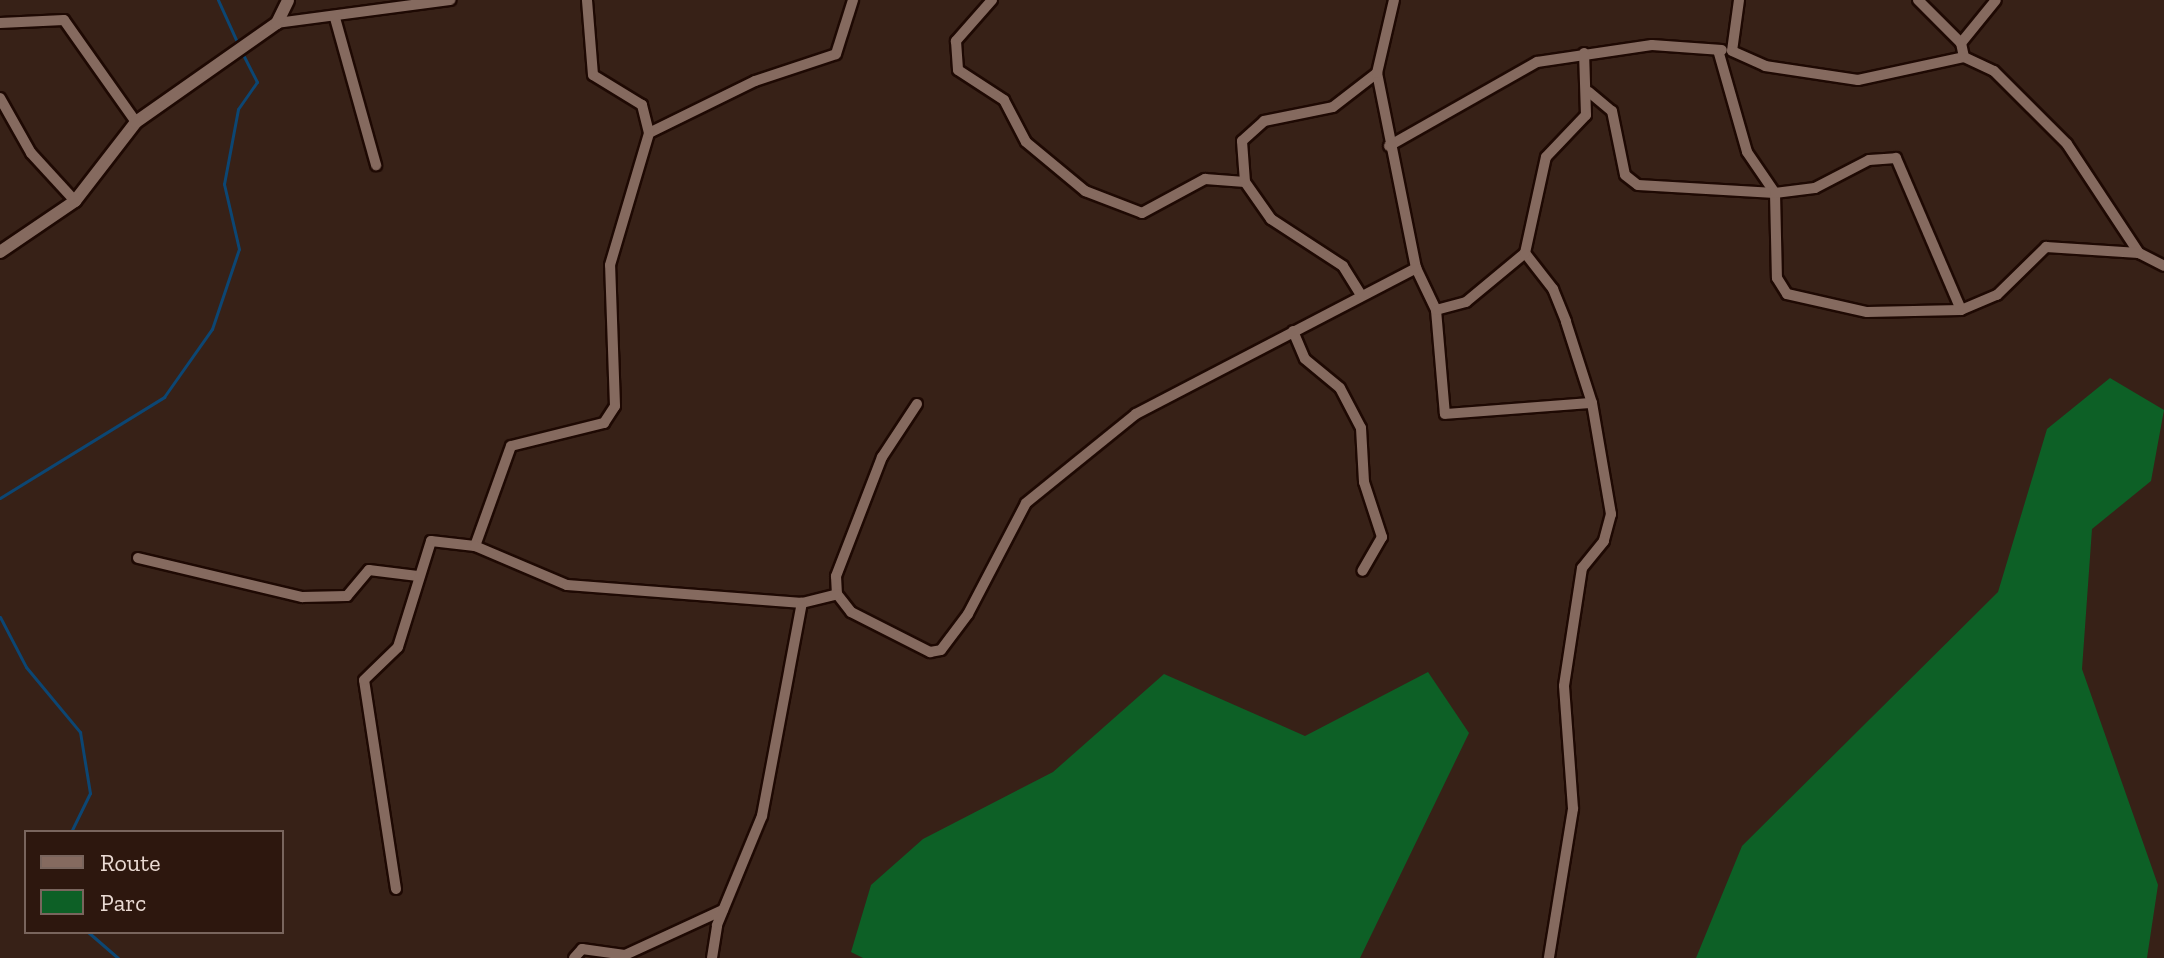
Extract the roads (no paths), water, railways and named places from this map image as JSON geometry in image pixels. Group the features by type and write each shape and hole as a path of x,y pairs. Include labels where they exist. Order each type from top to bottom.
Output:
{"street":[{"path":"0,252 75,201 136,122 277,23 288,0"},
{"path":"277,23 335,18 450,0"},
{"path":"475,546 511,446 611,417 610,265 649,133 642,105 593,75 587,0"},
{"path":"649,133 755,81 836,54 853,0"},
{"path":"992,0 956,41 958,70 1004,100 1026,142 1085,191 1142,213 1205,179 1245,182"},
{"path":"1394,0 1377,73 1389,146 1416,268 1436,310 1445,414 1592,403"},
{"path":"1732,51 1739,0"},
{"path":"1918,0 1961,43 1964,57 2033,104 2139,253"},
{"path":"1961,43 1996,0"},
{"path":"335,18 376,165"},
{"path":"0,23 64,20 136,122"},
{"path":"1389,146 1537,62 1584,53 1652,45 1732,51 1765,66 1858,80 1964,57"},
{"path":"1718,50 1747,152 1775,193 1777,278 1787,294 1867,312 1961,310 1997,295 2046,247 2139,253 2164,266"},
{"path":"1436,310 1466,302 1525,253 1538,218 1541,168 1581,127 1589,92 1584,53"},
{"path":"1361,295 1343,266 1271,219 1245,182 1248,129 1333,107 1377,73"},
{"path":"1589,92 1612,111 1631,182 1775,193 1815,188 1869,160 1896,158 1961,310"},
{"path":"0,98 31,153 75,201"},
{"path":"1525,253 1553,289 1592,403 1611,514 1604,541 1582,568 1564,686 1573,809 1549,958"},
{"path":"837,594 870,625 914,648 941,650 1026,503 1136,414 1416,268"},
{"path":"1293,331 1305,359 1340,388 1361,428 1364,482 1382,537 1362,571"},
{"path":"837,594 855,514 917,404"},
{"path":"396,889 364,680 398,647 431,541 475,546 567,585 802,603 837,594"},
{"path":"138,558 302,597 347,596 369,570 418,576"},
{"path":"712,958 723,910 762,816 802,603"},
{"path":"574,958 582,949 625,955 723,910"}],"waterway":[{"path":"218,0 238,44"},
{"path":"0,498 164,397 212,329 239,249 224,184 238,109 257,82 241,51"},
{"path":"0,617 26,667 80,732 90,793 72,830"},
{"path":"90,934 118,958"}]}
